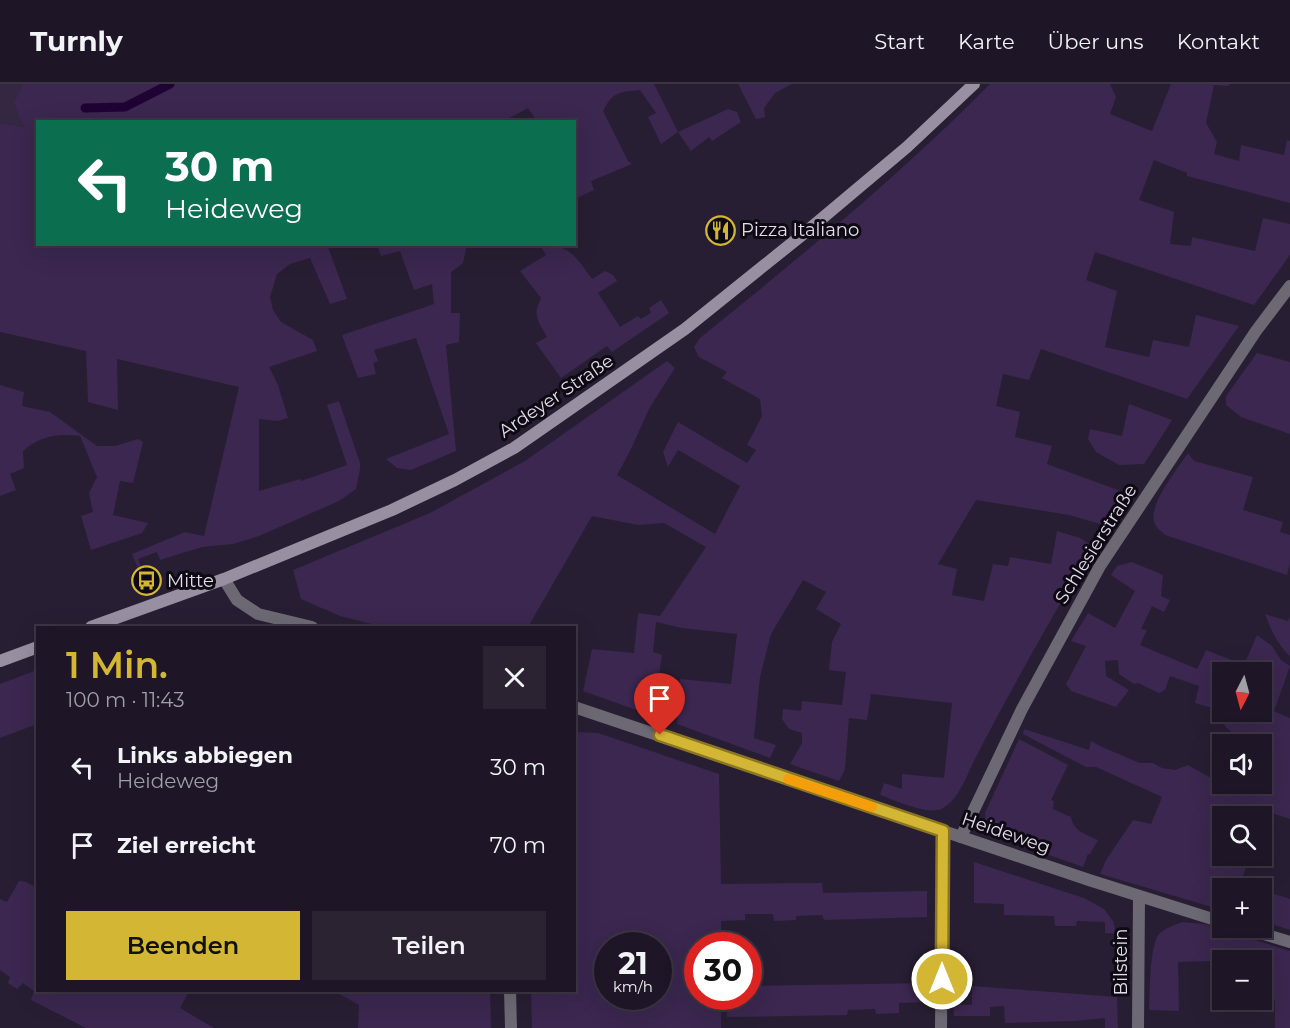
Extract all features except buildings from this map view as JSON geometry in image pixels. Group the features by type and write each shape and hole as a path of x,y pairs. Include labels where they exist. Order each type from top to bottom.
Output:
{"main road":[{"name":"Ardeyer Straße","path":"94,626 224,579 392,510 514,448 685,329 907,147 974,84"},
{"path":"0,662 36,648"}],"street":[{"name":"Schlesierstraße","path":"962,837 1022,709 1100,566 1256,331 1290,286"},
{"path":"224,579 237,600 258,614 308,626"},
{"name":"Heideweg","path":"576,708 1139,897 1212,919"},
{"path":"941,1028 943,831"},
{"name":"Bilstein","path":"1138,1028 1139,897"},
{"path":"1272,937 1290,942"},
{"path":"510,992 511,1028"}],"shaded area":[{"path":"0,84 94,84 41,120 36,120 36,129 0,123"},
{"path":"23,84 654,84 678,132 661,144 648,117 656,113 640,90 617,94 603,111 628,161 632,164 591,181 594,190 576,199 576,120 536,120 528,108 506,120 36,120 36,246 330,246 328,247 347,299 330,304 310,258 290,264 277,274 270,297 273,310 281,322 313,340 317,351 269,367 278,385 288,418 278,421 259,419 259,491 300,479 301,481 347,465 327,405 339,401 360,463 356,489 339,501 259,536 233,544 202,547 160,560 157,552 138,559 141,567 138,568 132,554 185,532 204,536 239,387 117,359 118,410 88,402 86,351 0,332 0,123 25,127 14,103"},
{"path":"738,84 792,84 775,93 764,108 765,117 756,119"},
{"path":"990,84 1110,84 1116,97 1110,114 1152,131 1171,84 1230,84 1228,86 1214,85 1206,123 1217,142 1214,154 1239,161 1241,145 1284,155 1287,140 1290,141 1290,203 1187,176 1187,173 1154,160 1139,200 1174,212 1170,244 1191,246 1192,237 1255,251 1263,218 1290,224 1290,255 1254,305 1095,252 1086,280 1117,291 1105,347 1149,357 1153,340 1189,347 1196,315 1239,326 1187,399 1041,349 1029,380 1003,374 996,406 1020,412 1015,437 1052,446 1047,464 1126,493 1104,525 1069,515 976,500 938,564 957,569 952,595 984,601 993,564 1008,566 1010,557 1051,564 1057,531 1080,538 1093,546 1004,704 962,786 947,805 941,809 927,810 880,795 884,783 902,789 902,774 944,778 952,703 871,694 867,720 849,718 845,769 839,781 790,764 802,743 802,733 789,729 782,719 783,709 801,711 802,701 842,705 846,672 829,670 832,642 841,624 816,609 826,592 803,580 771,634 760,677 754,738 776,745 770,758 677,724 680,679 731,684 737,634 682,628 656,622 653,652 662,655 653,716 583,691 592,649 634,653 638,613 660,616 706,547 664,523 638,525 592,516 529,626 380,626 340,616 301,599 293,570 430,513 525,461 667,361 675,368 650,407 617,475 715,534 740,486 678,450 668,467 663,452 678,422 747,463 756,450 747,445 762,416 760,399 722,378 727,372 699,357 694,347 700,338 812,246 956,118"},
{"path":"728,109 737,112 741,122 712,141 709,137 691,151 678,132"},
{"path":"377,246 467,246 463,263 451,272 451,313 460,313 459,342 446,345 456,451 411,470 397,468 386,459 449,434 416,338 374,350 378,361 373,363 376,374 358,378 342,335 434,304 432,284 414,290 400,251 381,256"},
{"path":"541,246 559,247 571,253 592,279 605,271 613,275 617,281 598,293 620,327 638,316 641,319 651,313 649,308 661,300 669,313 612,352 607,346 561,378 536,343 547,337 537,314 541,298 520,271 546,255"},
{"path":"1257,353 1290,362 1290,434 1241,417 1226,405 1226,396"},
{"path":"0,385 24,392 22,406 50,412 97,446 115,446 138,439 143,442 133,483 120,481 113,515 148,523 142,533 91,550 81,516 93,512 89,493 97,477 80,436 50,437 29,446 23,451 24,468 10,474 16,490 0,496"},
{"path":"1129,404 1172,420 1144,464 1119,465 1096,452 1088,439 1090,429 1122,436"},
{"path":"1188,453 1194,461 1253,477 1243,510 1283,522 1280,532 1290,535 1290,563 1287,575 1165,535 1157,527 1153,517 1159,498"},
{"path":"1132,562 1163,575 1161,596 1170,600 1164,612 1152,606 1141,629 1147,630 1140,645 1197,669 1206,650 1236,662 1212,662 1212,708 1195,703 1199,686 1170,676 1165,690 1159,693 1138,683 1134,684 1119,674 1118,660 1105,661 1106,676 1129,690 1116,707 1071,691 1066,684 1086,646 1071,641 1088,613 1115,628 1135,591 1111,575 1117,566"},
{"path":"1265,614 1288,621 1290,617 1290,656 1281,647"},
{"path":"1257,635 1272,646 1281,660 1290,666 1274,711 1290,718 1290,819 1272,813 1272,806 1212,806 1212,866 1246,866 1242,878 1212,878 1212,907 1100,874 1106,860 1133,820 1151,824 1162,797 1096,767 1086,767 1023,734 1024,729 1089,750 1091,741 1140,763 1153,763 1162,768 1175,770 1188,765 1212,779 1212,794 1272,794 1272,734 1235,734 1223,723 1272,722 1272,662 1245,662"},
{"path":"36,670 36,724 0,738 0,684"},
{"path":"576,732 598,733 719,774 721,884 822,883 823,893 927,891 927,917 824,920 822,915 796,916 796,920 774,921 773,914 745,914 745,920 721,921 721,932 684,932 684,1010 721,1010 721,1028 532,1028 531,992 576,992"},
{"path":"1019,739 1068,765 1051,800 1054,801 1053,809 1071,817 1078,829 1098,840 1088,854 1083,867 998,837 988,827 985,813"},
{"path":"974,862 1084,898 1104,909 1113,921 1116,934 1105,933 1105,922 1077,921 1076,926 1055,926 1054,916 1004,915 1004,904 974,903"},
{"path":"19,881 36,887 36,992 189,992 180,1008 214,1028 86,1028 31,1000 34,991 23,983 17,989 8,983 10,977 0,970 0,899 7,902"},
{"path":"1272,893 1290,899 1290,930 1272,924"},
{"path":"1182,922 1204,924 1212,927 1212,938 1249,938 1290,951 1290,1028 1275,1028 1275,1000 1272,1000 1272,950 1212,950 1212,961 1178,962 1179,1011 1149,1010 1152,958 1156,939 1162,931"},
{"path":"929,983 928,1002 899,1003 899,1013 876,1014 875,1009 848,1010 847,1015 727,1017 727,1010 762,1010 762,986"},
{"path":"972,986 1117,997 1118,1028 1105,1028 1105,1018 1005,1023 1004,1006 990,1007 990,1016 954,1016 953,1004 972,1005"},
{"path":"336,992 490,992 491,1028 358,1028 359,1005"}],"waterway":[{"path":"85,108 125,107 170,84"}],"slow traffic":[{"path":"788,779 872,807"}],"place":[{"name":"Pizza Italiano","path":"720,230"},
{"name":"Mitte","path":"146,581"}],"route":[{"path":"660,735 943,831 942,979"}]}
